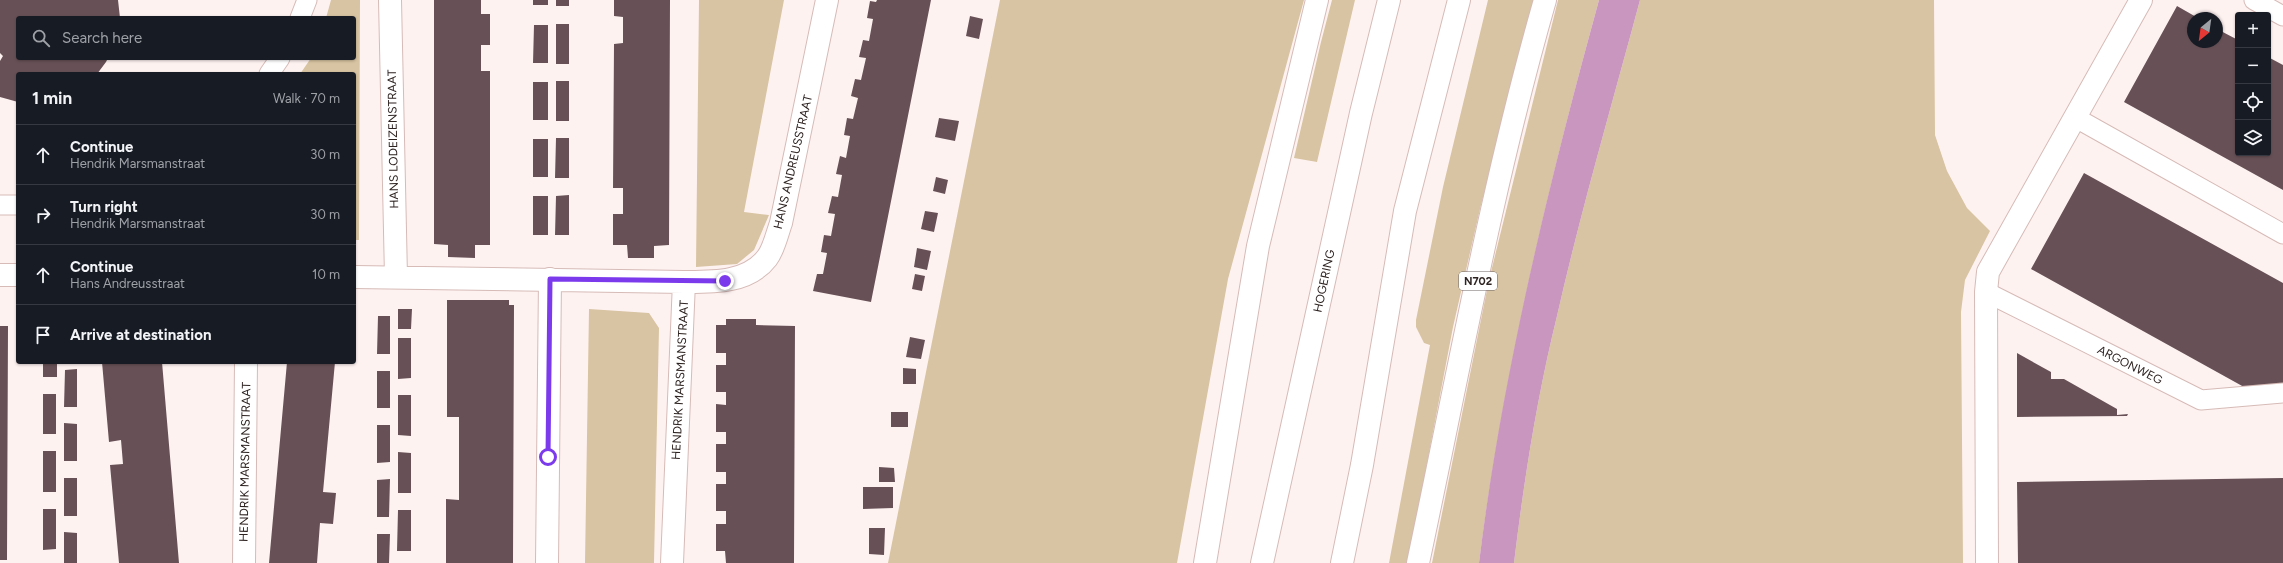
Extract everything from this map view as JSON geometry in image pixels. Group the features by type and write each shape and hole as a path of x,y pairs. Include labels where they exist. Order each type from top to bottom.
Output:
{"main road":[{"name":"HANS LODEIZENSTRAAT","path":"390,0 396,277"},
{"name":"HANS ANDREUSSTRAAT","path":"684,282 725,281 755,270 768,257 781,224 827,0"},
{"path":"1205,563 1258,246 1317,0"},
{"name":"HOGERING","path":"1262,563 1361,113 1389,0"},
{"path":"1342,563 1362,465 1405,212 1459,0"},
{"name":"N702","path":"1418,563 1499,180 1523,77 1545,0"},
{"path":"1987,563 1986,292 1988,272 2141,0"},
{"path":"0,275 16,275"},
{"name":"HENDRIK MARSMANSTRAAT","path":"356,277 684,282 672,563"},
{"path":"547,563 550,279"},
{"name":"HENDRIK MARSMANSTRAAT","path":"244,563 246,364"}],"lane":[{"path":"301,16 307,0"},
{"path":"2254,0 2283,16"},
{"path":"270,72 279,60"},
{"path":"2076,118 2283,234"},
{"path":"0,205 16,205"},
{"name":"ARGONWEG","path":"1986,292 2201,400 2283,393"}],"shaded area":[{"path":"331,0 360,0 359,240 356,240 356,72 301,72 310,60 356,60 356,16 327,16"},
{"path":"699,0 784,0 744,212 769,215 754,250 737,264 696,267"},
{"path":"1000,0 1304,0 1228,279 1177,563 888,563"},
{"path":"1332,0 1355,0 1317,162 1294,158"},
{"path":"1488,0 1534,0 1480,209 1453,327 1408,563 1389,563 1430,345 1424,343 1416,327 1416,320 1443,187"},
{"path":"1558,0 1599,0 1580,69 1529,279 1501,421 1479,563 1432,563 1489,280"},
{"path":"1599,0 1640,0 1586,197 1543,377 1522,501 1514,563 1479,563 1500,421 1529,279 1562,138"},
{"path":"1640,0 1934,0 1935,135 1947,171 1967,208 1990,231 1965,280 1961,312 1963,563 1514,563 1522,501 1543,377 1586,197"},
{"path":"589,309 649,313 659,328 654,563 585,563"}],"building":[{"path":"0,0 118,0 120,16 16,16 16,60 107,60 98,72 16,72 16,101 0,97 0,61 3,56 0,53"},
{"path":"434,0 481,0 481,14 490,14 490,45 481,45 481,71 490,71 490,245 475,245 475,258 448,257 448,245 434,244"},
{"path":"533,0 548,0 548,5 533,5"},
{"path":"556,0 569,0 569,6 556,6"},
{"path":"614,0 670,0 669,245 654,246 654,258 628,258 627,245 613,245 613,214 623,214 623,188 613,188 614,44 623,43 623,17 614,16"},
{"path":"877,0 931,0 871,302 813,291 817,274 823,274 827,253 821,252 824,235 831,236 835,214 828,213 832,196 838,197 842,175 836,174 840,156 846,158 850,136 844,135 847,118 853,119 858,98 851,96 855,79 861,80 866,58 859,57 863,40 869,41 873,19 867,18 870,1 876,2"},
{"path":"2177,6 2188,12 2187,48 2223,48 2223,32 2235,38 2235,156 2271,156 2271,59 2283,65 2283,190 2124,102"},
{"path":"970,16 983,19 979,39 966,36"},
{"path":"556,24 569,24 569,64 556,64"},
{"path":"534,25 548,25 548,63 533,63"},
{"path":"556,81 569,81 569,121 556,121"},
{"path":"533,82 548,82 548,120 533,120"},
{"path":"939,118 959,121 955,141 935,137"},
{"path":"556,138 569,138 569,178 555,178"},
{"path":"533,139 548,139 548,177 533,177"},
{"path":"2084,173 2283,283 2283,386 2244,387 2031,269"},
{"path":"936,177 948,180 945,194 933,191"},
{"path":"569,195 569,235 555,235 556,196"},
{"path":"533,196 548,196 548,235 533,235"},
{"path":"925,211 938,213 934,232 921,229"},
{"path":"917,248 931,251 927,270 914,267"},
{"path":"915,274 925,276 922,291 912,289"},
{"path":"447,300 509,300 509,305 514,305 513,563 446,563 446,499 459,500 459,417 447,417"},
{"path":"398,309 412,309 411,329 398,329"},
{"path":"378,316 390,316 390,354 377,354"},
{"path":"726,319 756,319 756,325 795,326 794,563 726,563 725,551 716,551 716,524 726,524 726,511 716,511 716,484 726,484 726,472 716,472 716,444 726,444 726,432 716,432 716,404 726,405 726,392 716,392 716,365 726,365 726,353 716,353 716,325 726,325"},
{"path":"0,326 8,326 7,560 0,560"},
{"path":"910,337 925,340 921,359 906,357"},
{"path":"398,338 411,338 411,378 398,379"},
{"path":"2017,353 2051,372 2051,379 2064,379 2117,409 2117,415 2128,414 2127,416 2017,417"},
{"path":"43,364 57,364 57,377 43,377"},
{"path":"102,364 162,364 179,563 119,563 110,465 123,464 121,440 109,442"},
{"path":"287,364 335,364 323,492 336,493 333,524 320,523 317,563 269,563"},
{"path":"903,368 916,369 916,384 903,384"},
{"path":"77,369 77,407 64,407 65,370"},
{"path":"377,371 390,371 390,408 377,408"},
{"path":"43,394 56,394 56,434 43,434"},
{"path":"398,395 411,395 411,436 398,435"},
{"path":"891,412 908,412 908,427 891,427"},
{"path":"64,423 77,424 77,461 64,461"},
{"path":"377,425 390,425 390,462 377,463"},
{"path":"43,451 56,451 56,492 43,492"},
{"path":"398,452 411,453 411,493 398,493"},
{"path":"879,467 894,468 895,482 879,482"},
{"path":"64,478 77,478 77,516 64,516"},
{"path":"2283,478 2283,563 2018,563 2017,482"},
{"path":"390,479 389,517 377,517 377,480"},
{"path":"863,487 893,487 893,508 863,509"},
{"path":"43,509 56,509 56,549 43,550"},
{"path":"398,510 411,510 411,551 397,551"},
{"path":"869,528 885,528 884,555 869,554"},
{"path":"64,532 77,533 77,563 64,563"},
{"path":"377,534 390,534 389,563 377,563"}],"route":[{"path":"548,457 550,279 684,282 725,281"}]}
